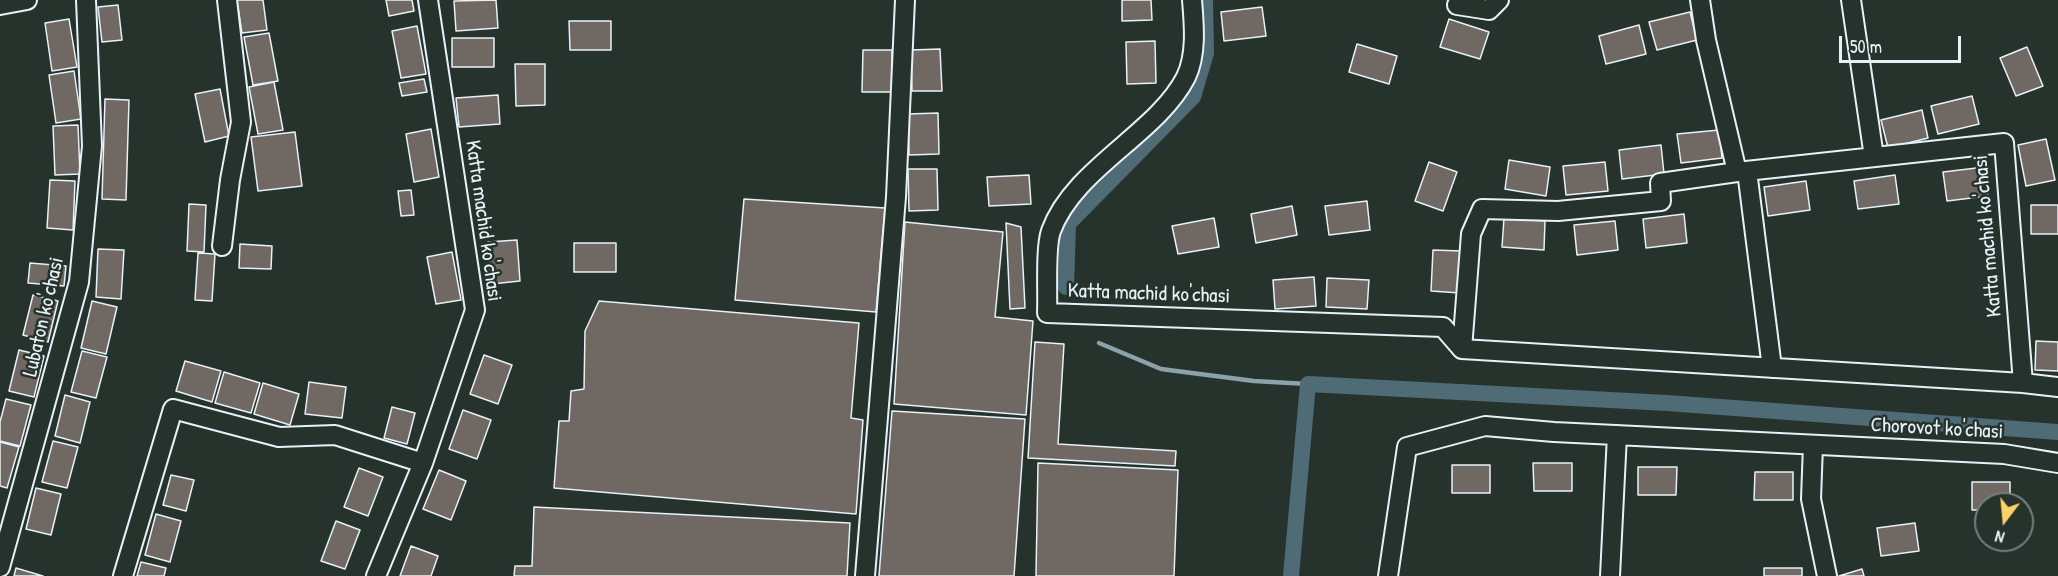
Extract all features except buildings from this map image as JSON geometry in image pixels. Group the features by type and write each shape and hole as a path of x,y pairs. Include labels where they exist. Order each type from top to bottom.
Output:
{"street":[{"path":"0,5 27,0"},
{"name":"Lubaton ko'chasi","path":"0,567 79,282 92,146 86,0"},
{"path":"222,246 230,180 241,122 227,0"},
{"name":"Katta machid ko'chasi","path":"376,576 423,463 475,310 428,0"},
{"path":"865,576 896,197 905,0"},
{"name":"Katta machid ko'chasi","path":"1192,0 1194,36 1186,76 1164,106 1094,172 1060,211 1049,234 1047,313 1443,327 1462,349"},
{"path":"1457,5 1489,10 1498,0"},
{"path":"1700,0 1706,40 1742,171 1772,368"},
{"path":"1851,0 1874,157"},
{"name":"Katta machid ko'chasi","path":"1462,349 1471,234 1482,209 1558,211 1661,201 1660,183 1742,171 2004,143 2023,383"},
{"path":"1462,349 2058,387"},
{"path":"123,576 173,409 279,437 335,435 423,463"},
{"name":"Chorovot ko'chasi","path":"1388,576 1407,447 1485,426 1617,435 2004,454 2058,463"},
{"path":"1610,576 1617,435"},
{"path":"1812,445 1811,499 1827,576"}],"waterway":[{"path":"1066,287 1068,224 1193,97 1206,53 1205,0"},
{"path":"1099,343 1161,369 1254,381 1308,384"},
{"path":"1291,576 1308,384 1667,403 2058,432"}]}
